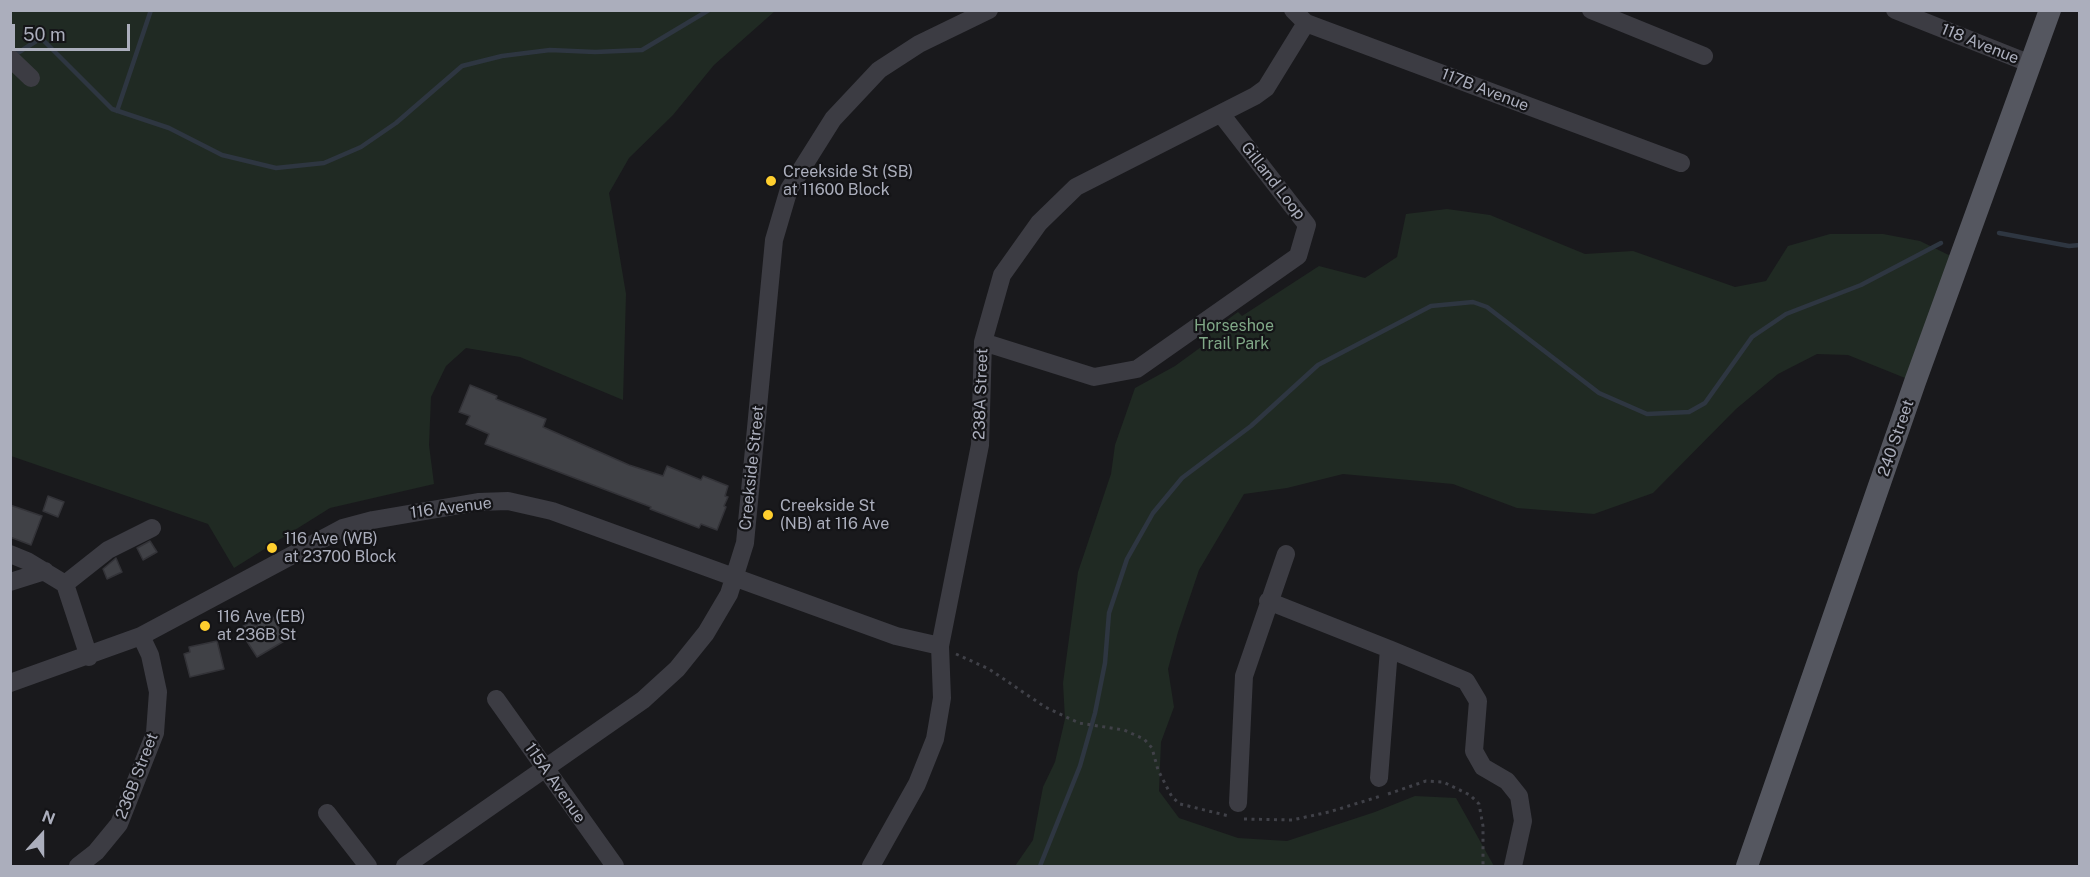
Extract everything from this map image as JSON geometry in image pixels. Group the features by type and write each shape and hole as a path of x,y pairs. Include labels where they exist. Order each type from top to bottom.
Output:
{"main road":[{"name":"240 Street","path":"1748,867 1911,393 2050,10"}],"street":[{"name":"Creekside Street","path":"405,867 643,700 677,669 706,633 724,604 736,578 745,543 774,240 789,189 833,119 879,70 919,45 989,10"},
{"path":"1591,10 1704,56"},
{"name":"118 Avenue","path":"1895,10 2031,64"},
{"name":"238A Street","path":"871,867 917,784 935,739 942,698 940,646 980,445 983,342 1002,275 1046,215 1076,187 1221,114 1266,88 1300,17"},
{"name":"117B Avenue","path":"1300,17 1681,163"},
{"path":"10,58 32,78"},
{"name":"Gilland Loop","path":"983,342 1094,377 1137,369 1298,256 1307,225 1221,114"},
{"name":"116 Avenue","path":"10,683 89,657 141,636 343,528 373,520 478,502 508,501 552,511 896,636 940,646"},
{"path":"64,584 108,550 152,528"},
{"path":"10,554 45,571 64,584 89,657"},
{"path":"1239,803 1244,676 1286,554"},
{"path":"10,582 45,571"},
{"path":"1268,601 1466,681 1478,701 1474,751 1483,767 1507,781 1519,796 1523,821 1513,867"},
{"name":"236B Street","path":"78,867 96,852 119,824 155,733 158,692 150,655 141,636"},
{"path":"1380,778 1389,649"},
{"name":"115A Avenue","path":"496,699 615,867"},
{"path":"327,813 368,867"}],"path":[{"path":"940,646 989,669 1045,707 1079,723 1124,730 1144,739 1152,748 1158,770 1172,796 1180,804 1214,814 1248,819 1292,820 1329,812 1426,781 1443,782 1458,787 1479,804 1483,826 1483,867"}],"green space":[{"path":"11,11 775,11 714,65 673,115 629,158 609,193 626,294 623,400 520,357 466,348 446,366 431,397 429,445 434,484 330,508 234,568 208,524 11,456"},
{"name":"Horseshoe Trail Park","path":"1447,209 1490,215 1585,254 1633,251 1735,287 1766,281 1788,246 1830,234 1883,234 1920,241 1959,260 1915,382 1848,355 1817,354 1778,374 1736,409 1653,493 1594,514 1517,508 1453,484 1343,474 1287,488 1244,494 1199,570 1178,632 1168,669 1174,707 1161,742 1159,791 1179,818 1238,838 1287,841 1375,812 1415,796 1456,798 1494,866 1015,866 1033,840 1043,787 1055,762 1065,719 1063,683 1078,572 1111,474 1115,445 1135,388 1175,366 1212,339 1209,333 1238,312 1242,316 1319,266 1365,278 1397,257 1406,214"}],"building":[{"path":"470,385 497,396 496,399 546,419 543,427 629,465 663,476 667,466 701,480 703,476 728,486 725,496 728,497 724,506 726,507 717,530 701,524 699,528 650,509 651,507 485,444 489,434 466,424 470,416 459,412"},
{"path":"48,496 64,502 58,517 43,511"},
{"path":"10,505 42,516 31,545 10,537"},
{"path":"150,541 157,552 143,560 137,548"},
{"path":"116,558 122,572 107,579 103,569"},
{"path":"269,611 286,640 257,657 241,632 242,627 249,623 257,626 260,617"},
{"path":"217,641 224,669 190,677 184,654 190,652 189,647"}],"waterway":[{"path":"117,111 151,10"},
{"path":"13,56 41,38 112,109 169,128 222,155 276,168 324,163 361,147 396,123 462,66 502,56 550,50 595,52 642,50 709,10"},
{"path":"1999,233 2069,246 2080,245"},
{"path":"1040,866 1080,766 1095,713 1105,663 1109,613 1127,559 1153,513 1182,478 1251,426 1318,365 1431,306 1473,302 1487,307 1599,393 1647,414 1689,412 1705,403 1752,337 1786,314 1861,285 1941,243"}],"place":[{"name":"Creekside St (SB) at 11600 Block","path":"771,181"},
{"name":"Creekside St (NB) at 116 Ave","path":"768,515"},
{"name":"116 Ave (WB) at 23700 Block","path":"272,548"},
{"name":"116 Ave (EB) at 236B St","path":"205,626"}]}
